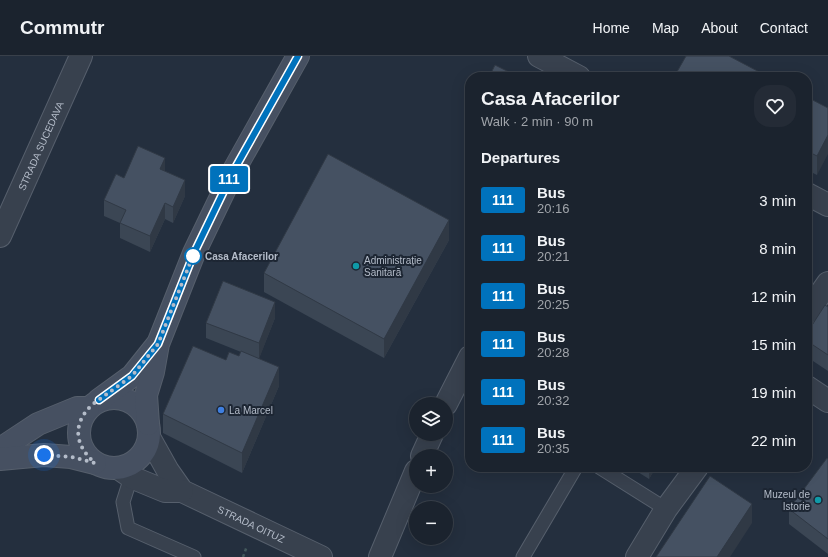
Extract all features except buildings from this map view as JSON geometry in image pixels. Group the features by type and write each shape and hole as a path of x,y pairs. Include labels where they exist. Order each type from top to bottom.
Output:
{"street":[{"name":"STRADA SUCEDAVA","path":"0,236 81,56"},
{"path":"0,459 44,455 72,457 124,473 130,465 139,458 146,448 149,430 146,395 153,372 158,344 194,253 234,170 298,56"},
{"path":"538,56 569,72"},
{"path":"812,197 828,205"},
{"path":"812,306 828,283"},
{"path":"95,463 87,456 81,447 78,437 82,417 93,404 132,376 158,344"},
{"path":"450,397 465,368"},
{"path":"812,391 828,401"},
{"path":"0,449 38,424 109,397 129,400 138,407 145,415 149,430"},
{"name":"STRADA OITUZ","path":"149,430 168,471 182,491"},
{"path":"637,557 666,509 693,472"},
{"name":"STRADA OITUZ","path":"124,473 165,492 182,491 321,557"},
{"path":"380,557 409,488"}],"lane":[{"path":"523,557 573,472"},
{"path":"607,472 666,509"},
{"path":"124,473 123,502 128,528 194,557"}],"bus line":[{"name":"111","path":"99,400 132,376 158,344 194,253 234,170 298,56"}],"place":[{"name":"Casa Afacerilor","path":"193,256"},
{"name":"Administrație Sanitară","path":"356,266"},
{"name":"La Marcel","path":"221,410"},
{"name":"Muzeul de Istorie","path":"818,500"}],"route":[{"path":"44,455 72,457 95,463 87,456 81,447 78,437 82,417 88,408 132,376 158,344 194,253 193,256"}]}
